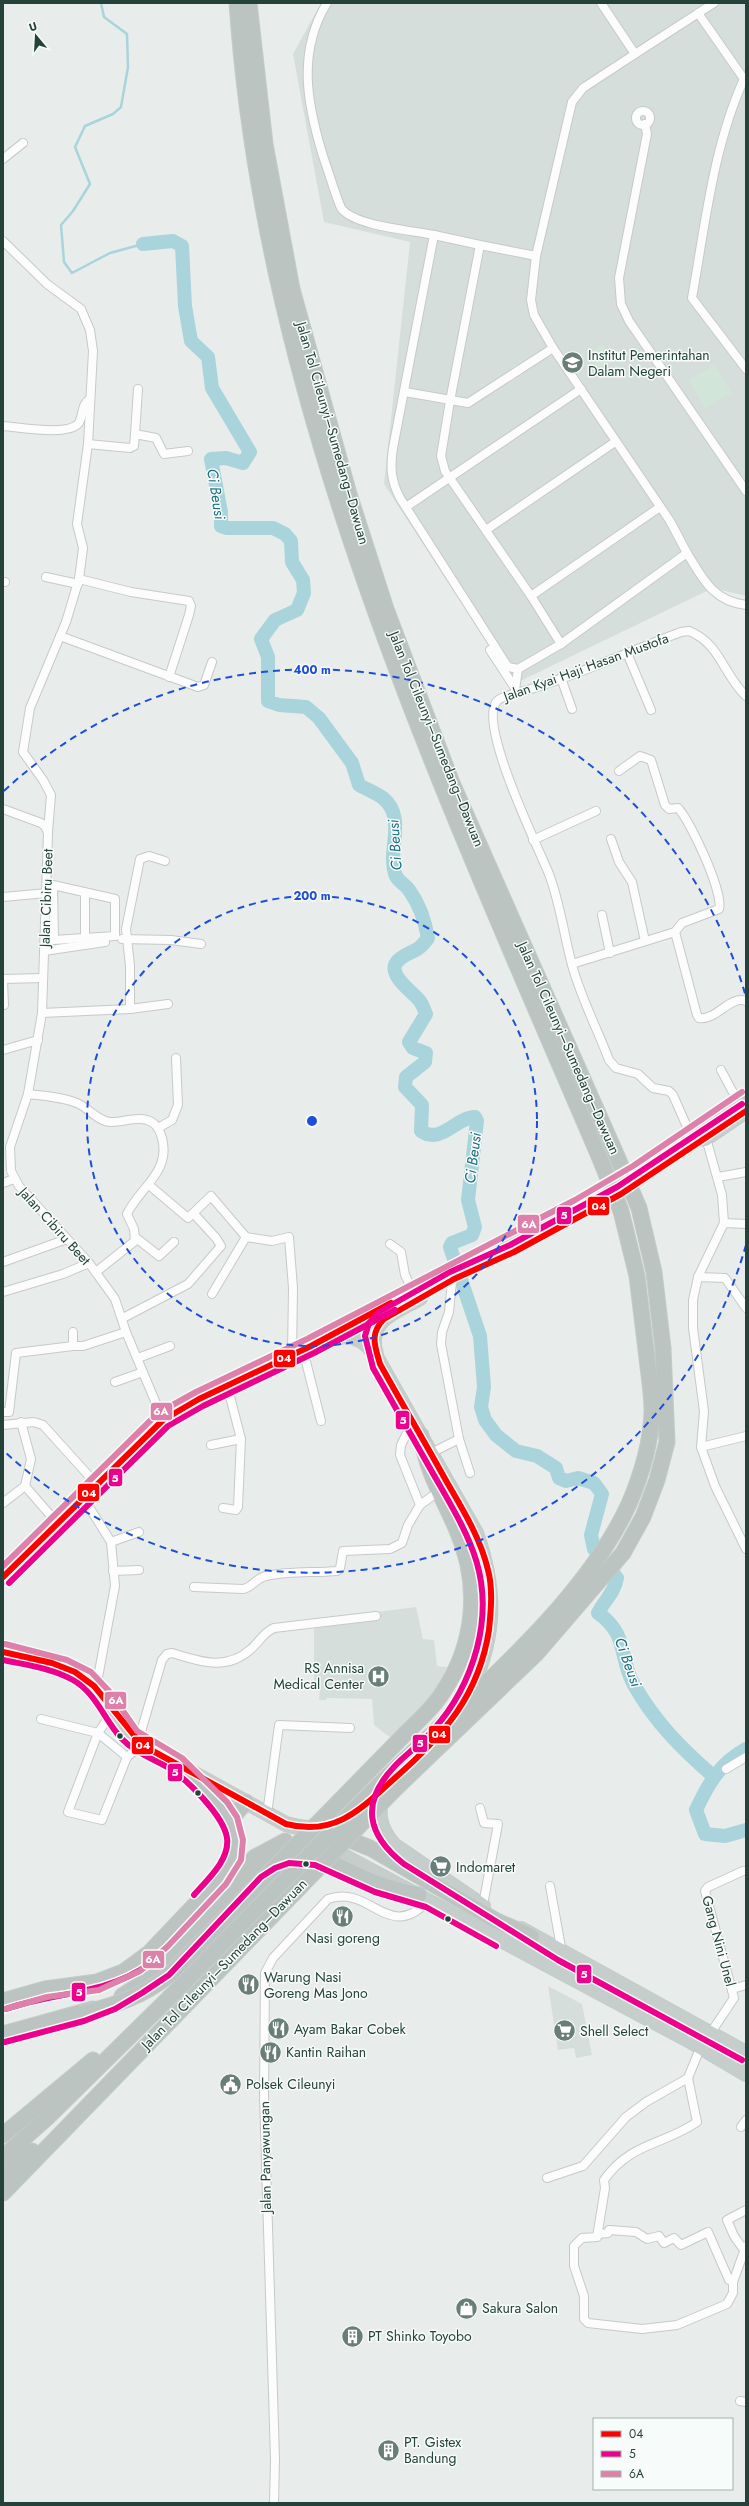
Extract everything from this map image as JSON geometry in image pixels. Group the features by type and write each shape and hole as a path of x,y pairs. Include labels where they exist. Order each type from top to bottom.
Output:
{"highway":[{"name":"Jalan Tol Cileunyi–Sumedang–Dawuan","path":"3,2157 47,2118 175,1992 384,1780 526,1642 581,1579 609,1541 629,1504 639,1478 650,1431 652,1410 637,1276 621,1211 441,788 374,613 336,497 280,295 253,144 240,44 237,3"},
{"name":"Jalan Tol Cileunyi–Sumedang–Dawuan","path":"6,2182 174,2017 394,1790 537,1653 623,1554 643,1517 657,1480 667,1442 663,1348 654,1272 639,1208 452,783 386,609 363,537 292,289 265,144 249,3"},
{"path":"380,1364 373,1341 376,1327 390,1315 466,1269 579,1207 637,1173 691,1136 744,1105"},
{"path":"466,1269 514,1252 622,1194 706,1138 744,1105"},
{"path":"3,1577 98,1486 163,1420 227,1385 298,1352 413,1292 451,1278"},
{"path":"286,1824 310,1829 326,1827 342,1822 355,1813 391,1782 440,1735 460,1710 474,1683 484,1652 490,1625 491,1591 486,1562 476,1533 380,1364 365,1342 353,1336 330,1340 298,1352"},
{"path":"3,2034 129,2000 150,1989 169,1975 406,1734 441,1696 455,1673 463,1654 471,1620 473,1589 468,1560 456,1528 427,1466 421,1435"},
{"path":"3,1652 74,1671 96,1688 131,1737 140,1744 267,1814 701,2046 746,2074"},
{"path":"177,1764 221,1808 230,1820 234,1830 235,1850 223,1882"},
{"path":"391,1782 382,1797 379,1816 385,1834 394,1845 531,1936 746,2054"},
{"path":"230,1820 246,1802"},
{"path":"345,1838 370,1848 497,1921 531,1936"},
{"path":"3,2009 68,1988 97,1982 124,1972 149,1953 223,1882 255,1857 285,1841"},
{"path":"81,2014 124,1995 163,1969 250,1877 274,1860 288,1855 304,1855 332,1862 379,1885 424,1898"},
{"path":"3,2001 45,1989 68,1988"},
{"path":"3,2135 175,1992"}],"street":[{"path":"327,3 311,38 306,66 307,84 312,122 341,208 345,214 358,220 536,256"},
{"path":"601,3 636,54"},
{"path":"714,3 583,88 572,102 536,256 531,300 534,315 553,348 660,507 705,584 715,594 735,604 746,605"},
{"path":"698,13 744,79 733,103 718,162 692,298 746,369"},
{"path":"645,124 647,134 618,278 621,304 629,321 746,491"},
{"path":"3,159 23,143"},
{"path":"434,235 390,464 392,480 406,507 508,667 518,669 561,644 687,553"},
{"path":"3,241 48,284 81,309 86,316 93,351 88,444 77,524 84,548 78,582 60,636 30,708 23,752 43,780 51,795 48,833"},
{"path":"480,245 450,401 441,456 442,464 449,477 531,596 561,644"},
{"path":"404,392 460,403 476,400 553,348"},
{"path":"88,444 130,448 134,446 138,389"},
{"path":"406,507 581,389"},
{"path":"3,426 50,431 72,428 80,422 84,404 90,400"},
{"path":"135,434 156,438 163,454 188,451"},
{"path":"486,530 615,442"},
{"path":"531,596 660,507"},
{"path":"46,577 189,601 191,606 189,615 169,677"},
{"path":"474,626 514,692"},
{"name":"Jalan Kyai Haji Hasan Mustofa","path":"691,1136 673,1094 669,1091 654,1088 638,1074 612,1064 578,987 550,875 533,840 507,772 495,731 494,719 496,701 514,692 561,678 681,632 689,631 696,634 722,659 736,686 746,696"},
{"path":"60,636 198,687 202,686 212,662"},
{"path":"627,653 651,710"},
{"path":"514,692 518,669"},
{"path":"561,678 572,709"},
{"path":"572,964 675,932 682,923 719,909 720,904 718,892 696,837 682,812 678,808 669,809 665,805 651,760 640,756 619,771"},
{"name":"Jalan Cibiru Beet","path":"3,809 41,823 45,826 48,833 42,1013 28,1094 10,1147 10,1165 14,1179 89,1263 115,1299 126,1332 163,1420"},
{"path":"533,840 596,811"},
{"path":"611,839 619,862 632,882 645,941"},
{"path":"130,1009 130,966 126,929 140,859 149,856 165,861"},
{"path":"45,940 54,940 113,937 116,934 115,899 53,885 54,940"},
{"path":"3,897 46,893"},
{"path":"85,893 85,938"},
{"path":"602,915 610,953"},
{"path":"675,932 693,1003 699,1018 710,1016 739,1000 746,1001"},
{"path":"44,951 126,938 171,940 201,944"},
{"path":"4,1005 3,980 43,978"},
{"path":"42,1013 130,1009 168,1004"},
{"path":"3,1050 38,1040"},
{"path":"158,1128 172,1120 178,1106 176,1058"},
{"path":"721,1070 744,1105"},
{"path":"28,1094 78,1104 101,1120 110,1122 147,1120 158,1128 163,1142 164,1158 162,1167 149,1185 132,1204 127,1214 135,1237 159,1256 174,1242"},
{"path":"706,1138 718,1177 724,1224 698,1277 692,1311 704,1411 701,1447 715,1486 738,1528 746,1549"},
{"path":"718,1177 746,1172"},
{"path":"3,1183 14,1179"},
{"path":"149,1185 188,1218 194,1214 211,1196 246,1238 261,1241 288,1238 298,1352 320,1421"},
{"path":"122,1318 188,1284 221,1246 216,1238 194,1214"},
{"path":"724,1224 746,1224"},
{"path":"96,1272 135,1241 135,1237"},
{"path":"212,1294 246,1238"},
{"path":"3,1262 67,1239"},
{"path":"390,1244 401,1252 405,1275 413,1292"},
{"path":"3,1292 63,1274 89,1263"},
{"path":"698,1277 725,1278 746,1308"},
{"path":"451,1278 449,1312 442,1332 441,1344 459,1439 470,1474"},
{"path":"73,1332 73,1346"},
{"path":"3,1412 9,1412 16,1353 88,1344 126,1332"},
{"path":"138,1358 170,1346"},
{"path":"115,1382 143,1372"},
{"path":"223,1508 236,1510 238,1507 241,1439 227,1385"},
{"path":"413,1421 401,1445 400,1456 420,1505"},
{"path":"3,1425 21,1422 34,1422 43,1425 98,1486"},
{"path":"3,1503 25,1486 31,1459 21,1422"},
{"path":"701,1447 746,1436"},
{"path":"210,1445 241,1439"},
{"path":"431,1453 459,1439"},
{"path":"25,1486 58,1524"},
{"path":"194,1587 243,1589 250,1587 257,1580 266,1576 301,1571 337,1571 340,1568 343,1551 390,1549 402,1543 408,1525 420,1505 438,1492"},
{"path":"84,1499 111,1542 113,1571 114,1592 96,1688"},
{"path":"738,1528 746,1525"},
{"path":"111,1542 139,1532"},
{"path":"113,1571 139,1570"},
{"path":"113,1710 98,1733 68,1812 102,1820 127,1757 140,1744 162,1660 167,1654 172,1653 206,1664 230,1661 247,1653 266,1632 274,1628 376,1616"},
{"path":"41,1719 98,1733 127,1757"},
{"path":"267,1814 279,1725 350,1728"},
{"path":"726,1769 746,1757"},
{"path":"480,1808 484,1823 498,1824 483,1905"},
{"name":"Gang Nini Unel","path":"710,2034 733,2002 732,1989 706,1888 743,1871"},
{"path":"550,1886 562,1953"},
{"name":"Jalan Panyawungan","path":"274,2503 275,2454 263,2057 265,1973 273,1958 328,1899 339,1895 352,1896 391,1916 404,1918 421,1909 424,1898"},
{"path":"732,1989 746,1985"},
{"path":"598,2234 605,2188 604,2180 611,2169 636,2150 697,2122 688,2078 701,2046"},
{"path":"547,2178 583,2166 626,2117 646,2102 688,2078"},
{"path":"733,2282 729,2280 708,2232 681,2245 674,2238 664,2243 659,2236 647,2239 636,2232 609,2230 608,2233 598,2234 597,2237 582,2238 574,2246 574,2266 584,2296 583,2313 588,2323 642,2329 677,2325 727,2304 733,2293 733,2282 745,2248 734,2236 727,2220 746,2210"}],"shaded area":[{"name":"Institut Pemerintahan Dalam Negeri","path":"321,3 746,3 746,596 713,588 514,684 384,484 410,242 324,222 293,54"},
{"name":"RS Annisa Medical Center","path":"416,1607 423,1639 434,1640 437,1666 447,1667 436,1698 395,1741 374,1725 372,1699 327,1698 326,1700 319,1700 320,1686 314,1686 314,1620"},
{"path":"548,1986 582,2004 592,2055 576,2058 574,2048 558,2050"}],"green space":[{"path":"603,345 612,359 598,368 589,354"},
{"path":"715,365 731,393 705,408 689,380"}],"waterway":[{"name":"Ci Beusi","path":"101,3 104,17 127,34 128,67 121,107 113,114 85,126 75,147 90,184 73,211 61,225 64,262 72,273 110,253 143,244"},
{"name":"Ci Beusi","path":"143,244 173,241 182,246 185,306 191,341 208,357 212,388 250,452 243,463 226,458 211,459 221,512 221,526 227,528 273,528 285,534 291,541 292,562 303,580 304,593 297,610 275,620 261,639 268,657 268,701 279,705 306,707 319,718 352,763 359,785 383,798 390,806 394,815 395,834 393,864 395,874 406,886 416,901 424,919 428,938 418,949 401,958 396,963 395,969 396,975 420,1001 426,1014 409,1042 413,1048 426,1053 425,1062 406,1077 405,1087 422,1105 421,1131 435,1135 442,1133 468,1118 475,1117 477,1121 468,1200 475,1227 472,1235 452,1243 450,1247 480,1336 484,1387 481,1407 485,1420 496,1435 516,1451 537,1456 556,1468 559,1478 566,1481 578,1478 594,1483 602,1494 591,1535 594,1549 617,1578 612,1592 598,1613 608,1621 619,1638 629,1674 634,1685 651,1711 679,1745 713,1776"},
{"path":"746,1749 729,1761 716,1775 705,1791 696,1810 705,1834 725,1836 746,1830"}],"transit line":[{"name":"6A","path":"3,1566 158,1413 196,1392 307,1339 575,1200 633,1166 742,1092"},
{"name":"5","path":"742,1104 617,1187 510,1245 450,1272 379,1312 369,1323 365,1336 373,1368 444,1492 466,1534 474,1554 480,1576 483,1598 482,1622 477,1648 470,1670 460,1692 441,1721 424,1740 394,1767 383,1780 376,1793 372,1806 372,1818 382,1842 404,1864 558,1960 742,2060"},
{"name":"04","path":"3,1652 52,1663 75,1672 94,1686 142,1745 286,1824 304,1827 320,1826 334,1823 359,1809 413,1761 444,1729 457,1712 468,1694 484,1653 489,1630 491,1607 490,1577 485,1557 463,1511 380,1364 374,1340 376,1330 384,1319 454,1279 514,1252 621,1194 746,1111"},
{"name":"04","path":"3,1577 163,1420 199,1399 311,1346 391,1303"},
{"name":"5","path":"9,1583 168,1426 203,1406 314,1353 395,1310"},
{"name":"6A","path":"5,1644 67,1660 91,1672 109,1691 137,1731 182,1758 227,1802 237,1817 243,1840 241,1860 226,1884 168,1946 140,1971 99,1990 47,1997 5,2009"},
{"name":"5","path":"3,1660 39,1667 65,1676 81,1685 94,1699 115,1731 126,1743 137,1751 175,1772 194,1788 212,1809 224,1829 227,1838 227,1846 221,1862 194,1895"},
{"name":"5","path":"5,2042 84,2021 115,2009 142,1993 169,1975 261,1877 275,1868 289,1863 315,1865 375,1892 426,1907 496,1946"},
{"name":"5","path":"6,2009 24,2003 97,1988 132,1975 148,1965"}],"place":[{"name":"Institut Pemerintahan Dalam Negeri","path":"572,363"},
{"name":"RS Annisa Medical Center","path":"379,1676"},
{"name":"Indomaret","path":"440,1867"},
{"name":"Nasi goreng","path":"343,1916"},
{"name":"Warung Nasi Goreng Mas Jono","path":"249,1985"},
{"name":"Ayam Bakar Cobek","path":"278,2029"},
{"name":"Shell Select","path":"564,2031"},
{"name":"Kantin Raihan","path":"271,2052"},
{"name":"Polsek Cileunyi","path":"230,2084"},
{"name":"Sakura Salon","path":"466,2308"},
{"name":"PT Shinko Toyobo","path":"352,2336"},
{"name":"PT. Gistex Bandung","path":"388,2450"}]}
